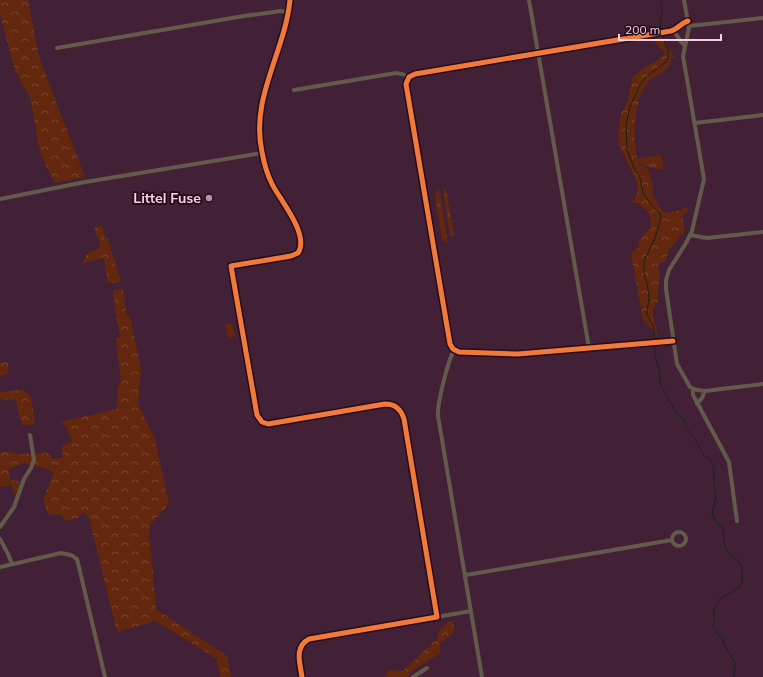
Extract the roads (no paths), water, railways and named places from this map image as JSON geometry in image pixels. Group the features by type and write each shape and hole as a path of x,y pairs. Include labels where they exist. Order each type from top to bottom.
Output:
{"street":[{"path":"290,0 288,12 260,111 259,132 262,153 272,183 296,223 299,235 299,252 294,255 231,266 256,415 262,422 268,424 385,404 393,405 399,409 404,419 436,617"},
{"path":"529,0 588,348"},
{"path":"684,0 688,24 683,56 704,179 690,234 685,246 671,266 667,277 666,289 677,366 689,385 693,389 699,391 763,384"},
{"path":"57,48 251,15 281,11 288,12"},
{"path":"673,341 515,354 461,352 454,350 450,344 406,86 409,78 414,74 666,32 673,30 684,22 688,24 763,18"},
{"path":"673,30 685,45"},
{"path":"294,90 396,73 402,74 409,78"},
{"path":"695,123 763,115"},
{"path":"0,199 85,182 262,153"},
{"path":"690,234 702,238 709,238 763,232"},
{"path":"454,350 450,359 438,412 482,677"},
{"path":"693,389 692,394 729,462 737,521"},
{"path":"698,404 705,391"},
{"path":"0,527 14,507 24,479 33,464 34,460 30,435"},
{"path":"0,539 12,564"},
{"path":"466,575 672,540"},
{"path":"0,567 61,552 71,555 77,559 105,677"},
{"path":"302,677 299,652 302,644 309,639 471,611"},
{"path":"413,677 420,676 427,668"}],"waterway":[{"path":"661,0 661,31"},
{"path":"654,342 654,328 647,314 649,297 644,274 644,261 655,238 661,218 660,214 643,193 640,178 634,168 627,150 626,125 630,107 640,85 645,78 667,61 668,50 662,34"},
{"path":"655,345 655,355 660,373 660,383 676,412 684,420 687,429 696,440 705,457 709,458 714,467 714,485 716,496 712,515 715,521 723,529 724,543 727,551 739,562 741,568 742,578 740,587 720,599 713,610 715,616 713,626 716,632 723,639 724,644 735,663 734,677"}],"place":[{"name":"Littel Fuse","path":"209,198"}]}
